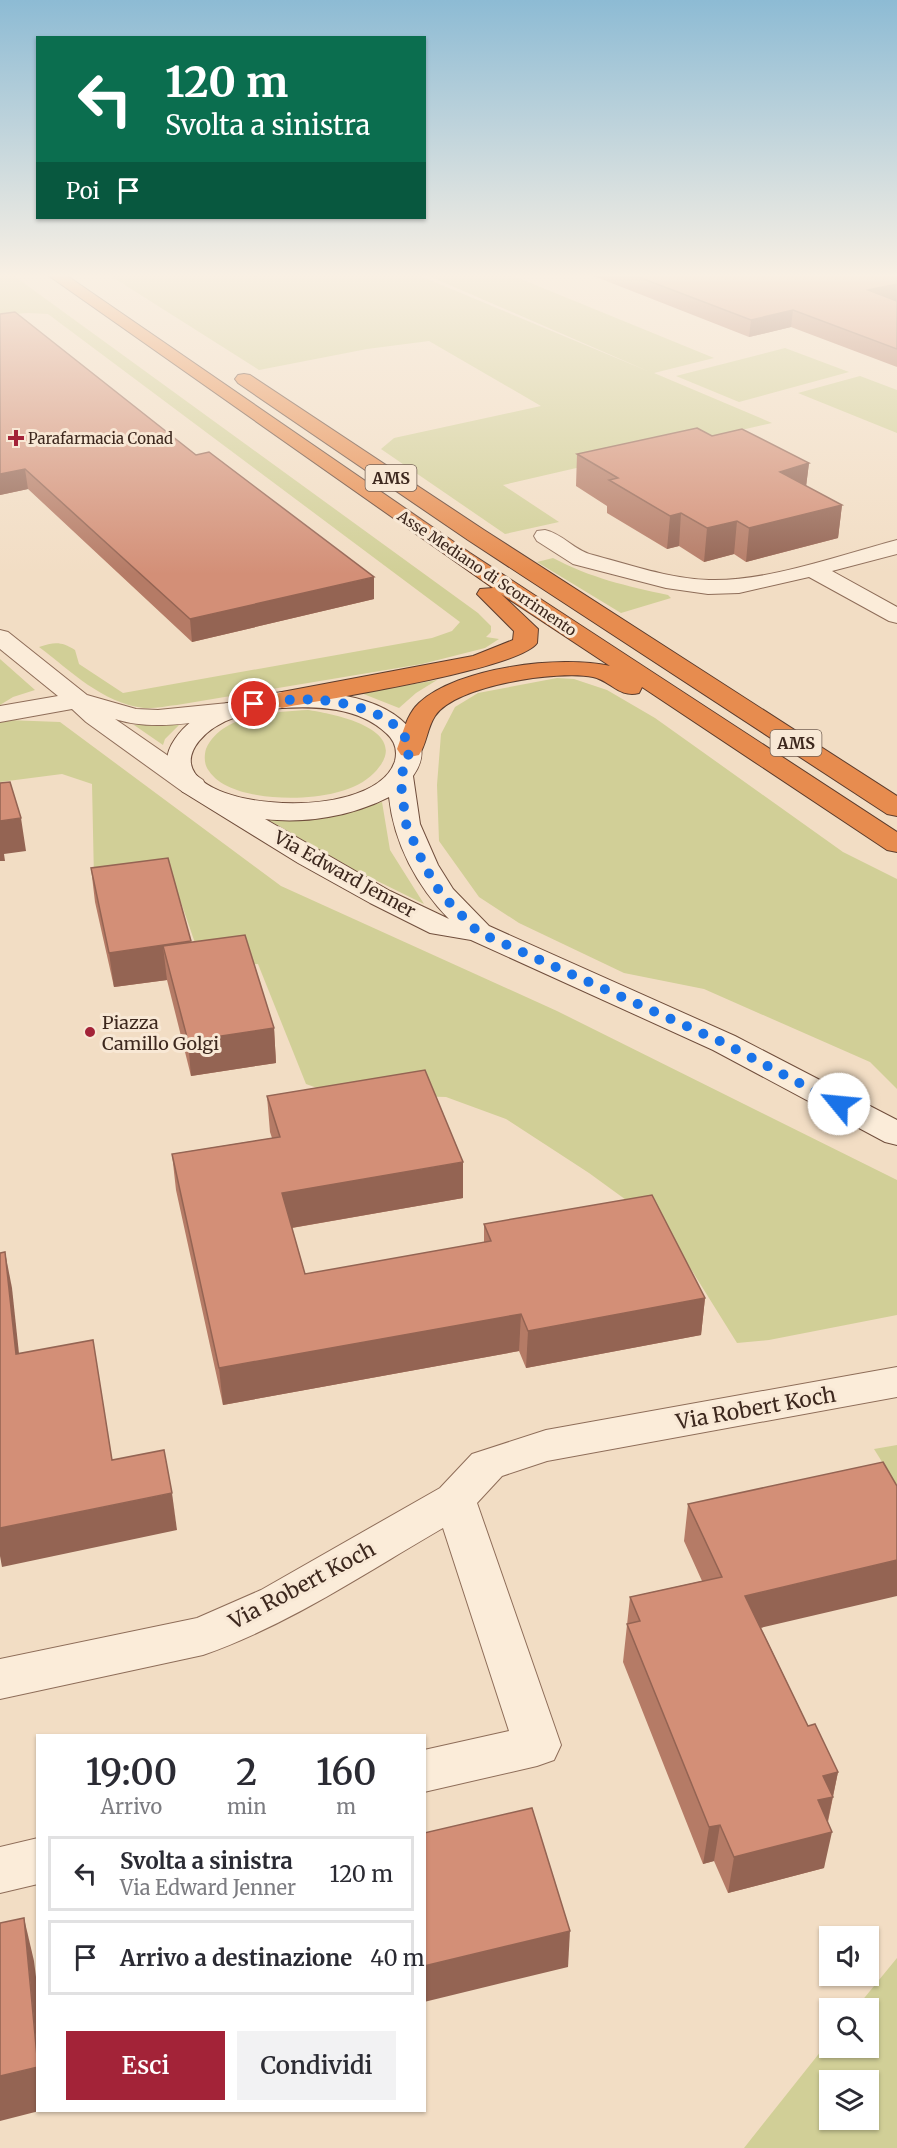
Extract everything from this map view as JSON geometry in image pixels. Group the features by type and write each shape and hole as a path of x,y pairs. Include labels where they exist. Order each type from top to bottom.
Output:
{"highway":[{"name":"Asse Mediano di Scorrimento","path":"197,373 462,558 897,844"},
{"name":"Asse Mediano di Scorrimento","path":"236,373 496,548 897,808"},
{"path":"282,700 478,662 514,650 525,643 526,629 490,598 462,558"},
{"path":"410,749 426,710 453,691 503,676 556,669 608,673 682,724 739,740"}],"street":[{"path":"545,536 581,559 693,586 739,586 897,547"},
{"path":"812,569 897,616"},
{"name":"Via Edward Jenner","path":"0,637 78,700 95,717 205,793 308,857 380,897 441,927 478,932 724,1043 897,1134"},
{"path":"0,714 78,700"},
{"name":"Via Edward Jenner","path":"78,700 134,717 158,718 228,711 282,700 330,702 354,706 382,716 402,732 410,749 409,763 400,776 380,791 352,803 318,810 283,812 248,809 205,793 180,771 179,754 187,738 204,723 228,711"},
{"name":"Via Edward Jenner","path":"400,776 406,824 424,865 441,894 478,932"},
{"name":"Via Robert Koch","path":"0,1679 203,1636 277,1603 455,1500 487,1465 546,1446 897,1382"},
{"path":"426,1772 537,1745 455,1500"},
{"path":"0,1870 36,1861"}],"shaded area":[{"path":"127,373 148,373 478,613 491,626 491,632 486,637 499,639 485,648 422,664 156,708 144,708 114,700 75,676 39,647 57,643 70,647 75,650 79,664 123,693 432,638 452,631 460,622"},
{"path":"485,373 655,373 772,423 503,485 559,522 505,534 381,449 394,438 541,406"},
{"path":"687,373 844,373 739,402 676,376"},
{"path":"860,376 897,390 897,433 798,393"},
{"path":"553,558 595,576 668,595 671,598 621,613 537,562"},
{"path":"0,659 35,690 13,697 0,705"},
{"path":"557,678 574,679 607,690 655,718 843,852 897,879 897,1089 870,1062 704,989 624,973 519,923 479,897 439,841 437,785 441,734 455,707 478,693"},
{"path":"437,680 416,693 399,708 361,693"},
{"path":"308,710 352,720 379,735 385,746 384,758 374,773 363,782 335,793 286,798 237,790 218,781 207,769 206,749 213,737 224,728 250,717"},
{"path":"0,721 60,722 281,886 557,1011 897,1180 897,1315 769,1340 737,1343 666,1229 589,1173 506,1119 446,1097 334,1094 306,1084 258,964 204,969 176,888 94,879 92,784 62,774 0,782"},
{"path":"134,725 179,725 165,739 163,745"},
{"path":"382,802 390,850 424,904 353,869 265,818 348,813"},
{"path":"897,1445 897,1486 874,1449"},
{"path":"897,1958 897,2148 744,2148 819,2054 819,2058 879,2058 879,1998 864,1998 874,1986 879,1986 879,1980"}],"building":[{"path":"0,373 93,373 196,455 209,452 374,577 190,619 25,469 0,474"},
{"path":"697,428 712,436 742,429 809,463 780,472 842,505 749,528 737,521 707,528 681,513 670,516 609,480 618,478 577,454"},
{"path":"10,782 21,818 0,821 0,783"},
{"path":"168,858 191,941 109,953 91,868"},
{"path":"245,935 274,1028 188,1041 163,946"},
{"path":"425,1070 463,1162 282,1193 305,1274 491,1241 484,1224 652,1195 705,1298 528,1331 521,1314 219,1368 172,1154 280,1137 267,1096"},
{"path":"5,1252 16,1354 93,1340 112,1460 164,1450 172,1493 0,1528 0,1253"},
{"path":"883,1462 897,1486 897,1560 745,1596 808,1726 815,1724 838,1772 823,1776 833,1797 818,1800 832,1832 734,1857 720,1825 709,1827 627,1624 640,1621 630,1597 722,1577 688,1504"},
{"path":"532,1808 570,1931 426,1966 426,1833"},
{"path":"24,1918 36,2067 0,2076 0,1923"}],"place":[{"name":"Parafarmacia Conad","path":"16,438"},
{"name":"Piazza Camillo Golgi","path":"90,1032"}],"route":[{"path":"254,704 282,700 319,700 354,706 382,716 402,732 410,749 409,763 400,776 406,824 424,865 441,894 478,932 724,1043 839,1104"}]}
